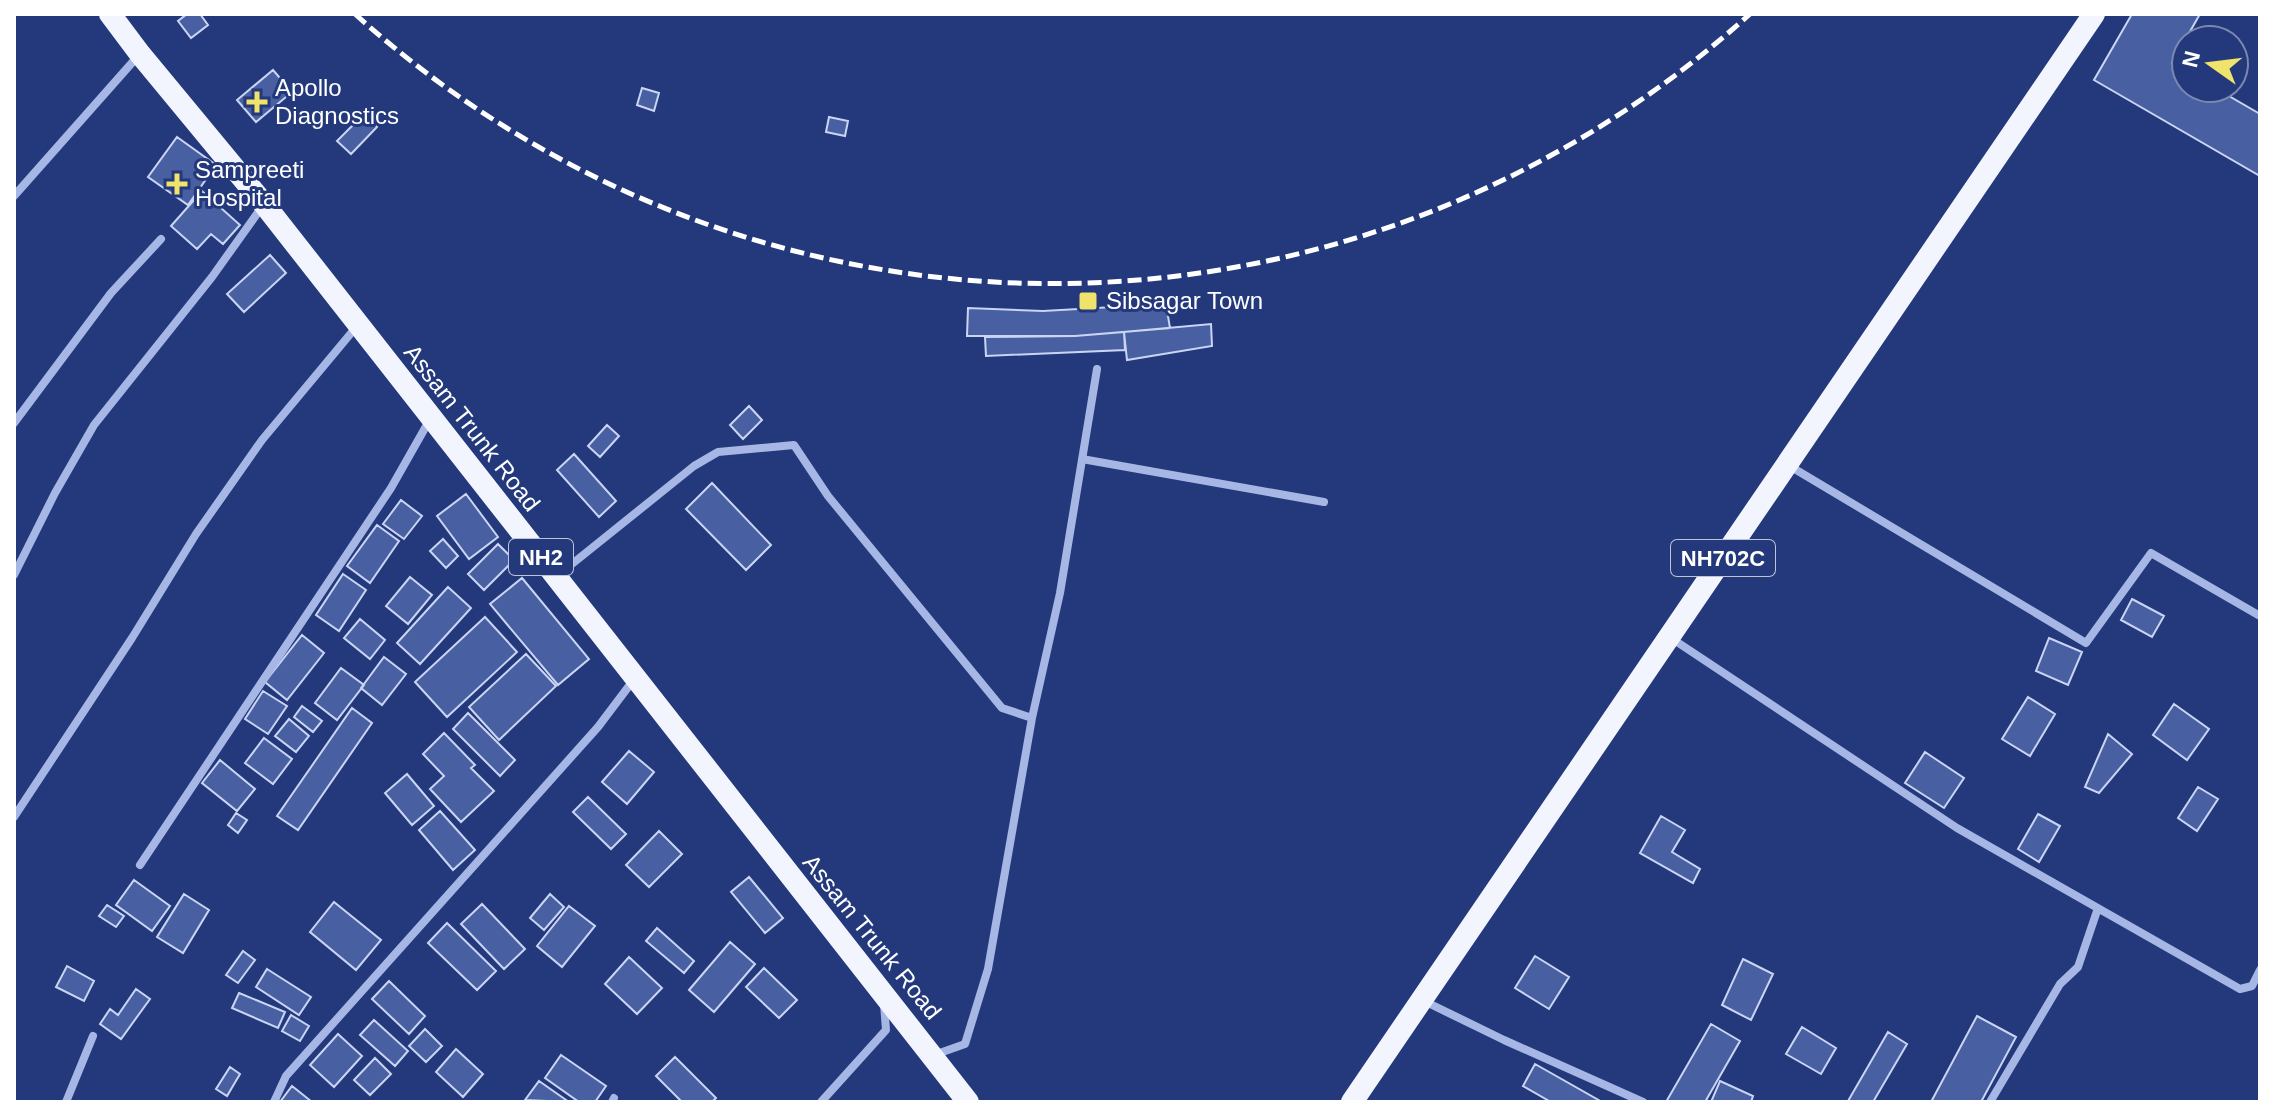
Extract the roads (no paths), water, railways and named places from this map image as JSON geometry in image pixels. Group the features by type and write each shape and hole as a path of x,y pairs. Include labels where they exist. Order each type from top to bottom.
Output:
{"highway":[{"name":"Assam Trunk Road","path":"110,14 432,417 968,1102"},
{"name":"NH702C","path":"1352,1102 2094,14"}],"street":[{"path":"14,196 140,54"},
{"path":"14,575 55,493 94,425 212,277 264,204"},
{"path":"14,423 111,293 161,239"},
{"path":"14,817 204,522 262,440 358,326"},
{"path":"934,1055 965,1044 988,969 1032,718 1060,593 1097,369"},
{"path":"140,865 391,488 432,417"},
{"path":"556,576 694,466 718,452 794,445 828,496 1002,708 1032,718"},
{"path":"1082,459 1324,502"},
{"path":"1786,464 2086,643 2151,553 2260,616"},
{"path":"1670,638 1957,828 2240,989 2252,986 2260,970"},
{"path":"274,1102 286,1076 588,738 635,678"},
{"path":"1990,1102 2060,984 2078,967 2098,908"},
{"path":"821,1102 886,1030 884,995"},
{"path":"1421,999 1643,1102"},
{"path":"66,1102 93,1036"}],"railway":[{"path":"355,14 513,132 685,216 867,267 1052,284 1238,267 1420,216 1592,132 1750,14"}],"place":[{"name":"Apollo Diagnostics","path":"257,102"},
{"name":"Sampreeti Hospital","path":"177,184"},
{"name":"Sibsagar Town","path":"1088,301"}]}
